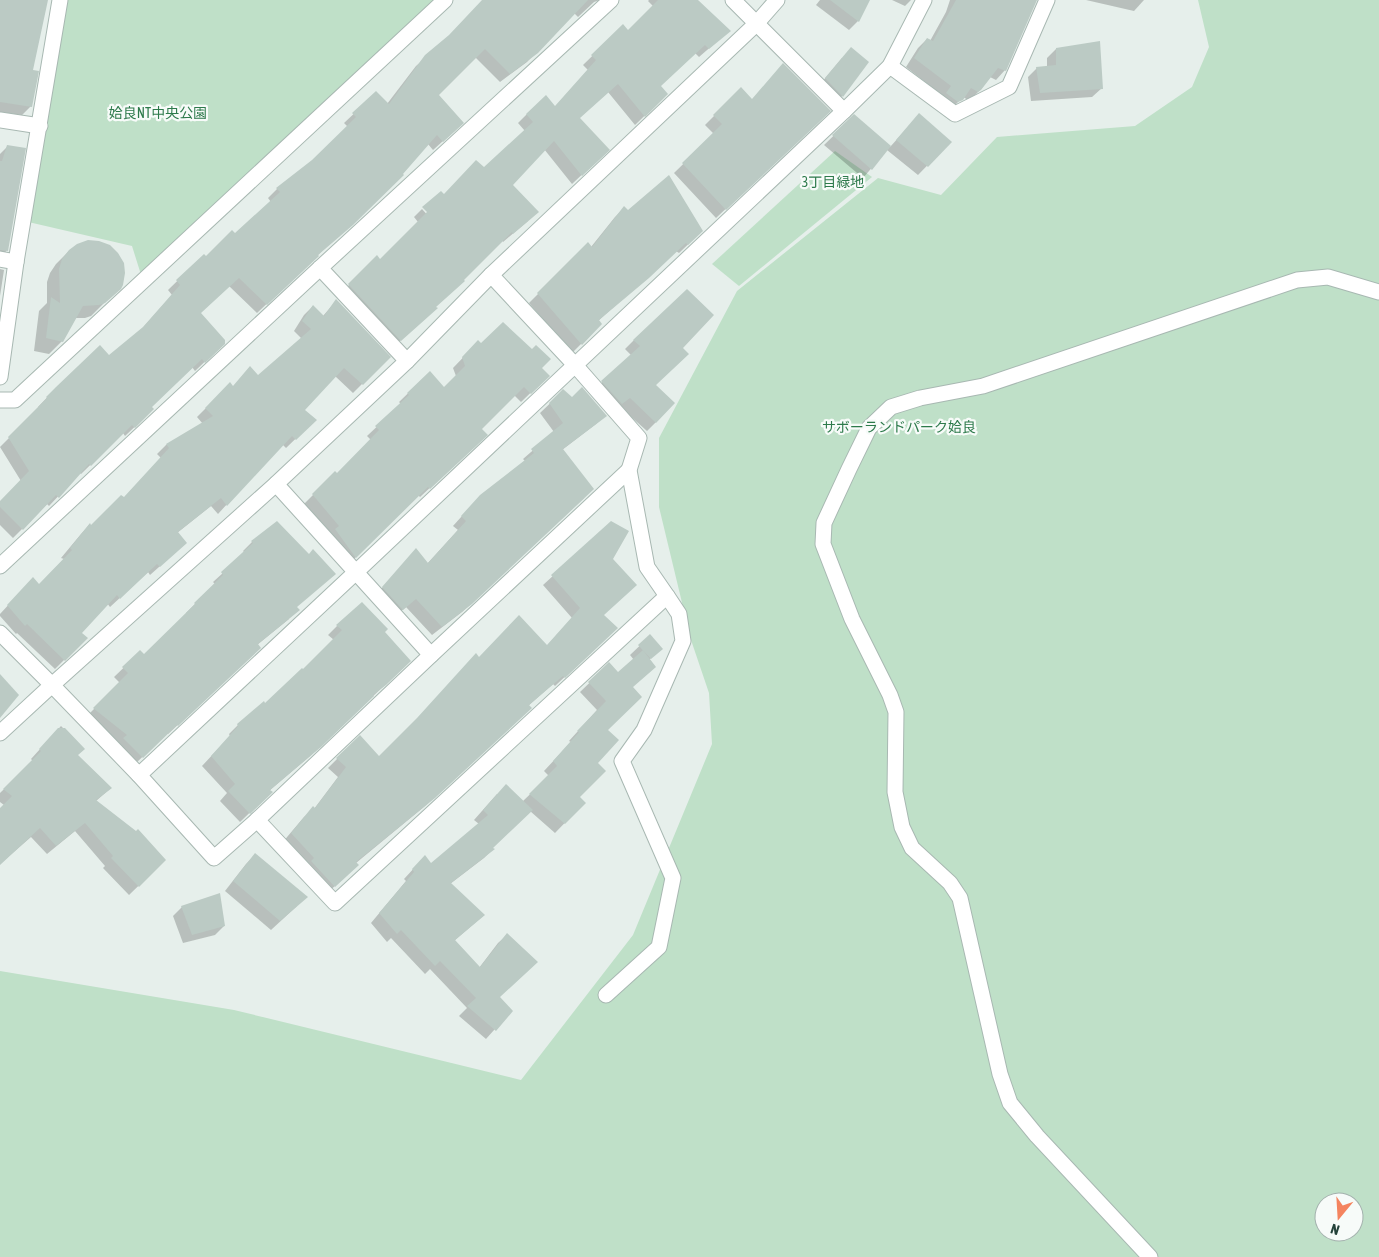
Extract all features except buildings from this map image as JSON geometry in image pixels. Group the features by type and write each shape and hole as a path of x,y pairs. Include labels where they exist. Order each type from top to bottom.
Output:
{"street":[{"path":"0,377 16,262 60,0"},
{"path":"0,400 15,400 445,0"},
{"path":"0,566 611,0"},
{"path":"733,0 844,111"},
{"path":"0,733 276,484 407,361 491,275 756,24 777,0"},
{"path":"139,775 890,66 924,0"},
{"path":"890,66 955,114 1009,87 1047,0"},
{"path":"0,120 40,126"},
{"path":"0,259 16,262"},
{"path":"320,268 407,361"},
{"path":"491,275 575,365 639,438 629,470 647,568 679,614 683,641 644,730 622,761 673,878 659,947 606,995"},
{"path":"1150,1257 1037,1136 1010,1103 1000,1074 960,898 950,883 912,848 902,827 895,792 896,712 852,619 823,544 824,523 869,428 891,407 920,398 983,386 1297,280 1328,277 1379,292"},
{"path":"0,633 139,775 214,858 257,820 629,470"},
{"path":"276,484 431,655"},
{"path":"257,820 335,903 667,596"}],"green space":[{"name":"姶良NT中央公園","path":"60,0 437,0 143,281 132,246 24,221"},
{"name":"サボーランドパーク姶良","path":"1198,0 1379,0 1379,1257 0,1257 0,971 234,1010 521,1080 633,935 712,744 709,693 691,640 659,507 659,438 737,291 878,178 941,195 997,137 1135,126 1192,87 1209,47"},
{"name":"3丁目緑地","path":"835,151 872,177 739,286 712,264"}]}
